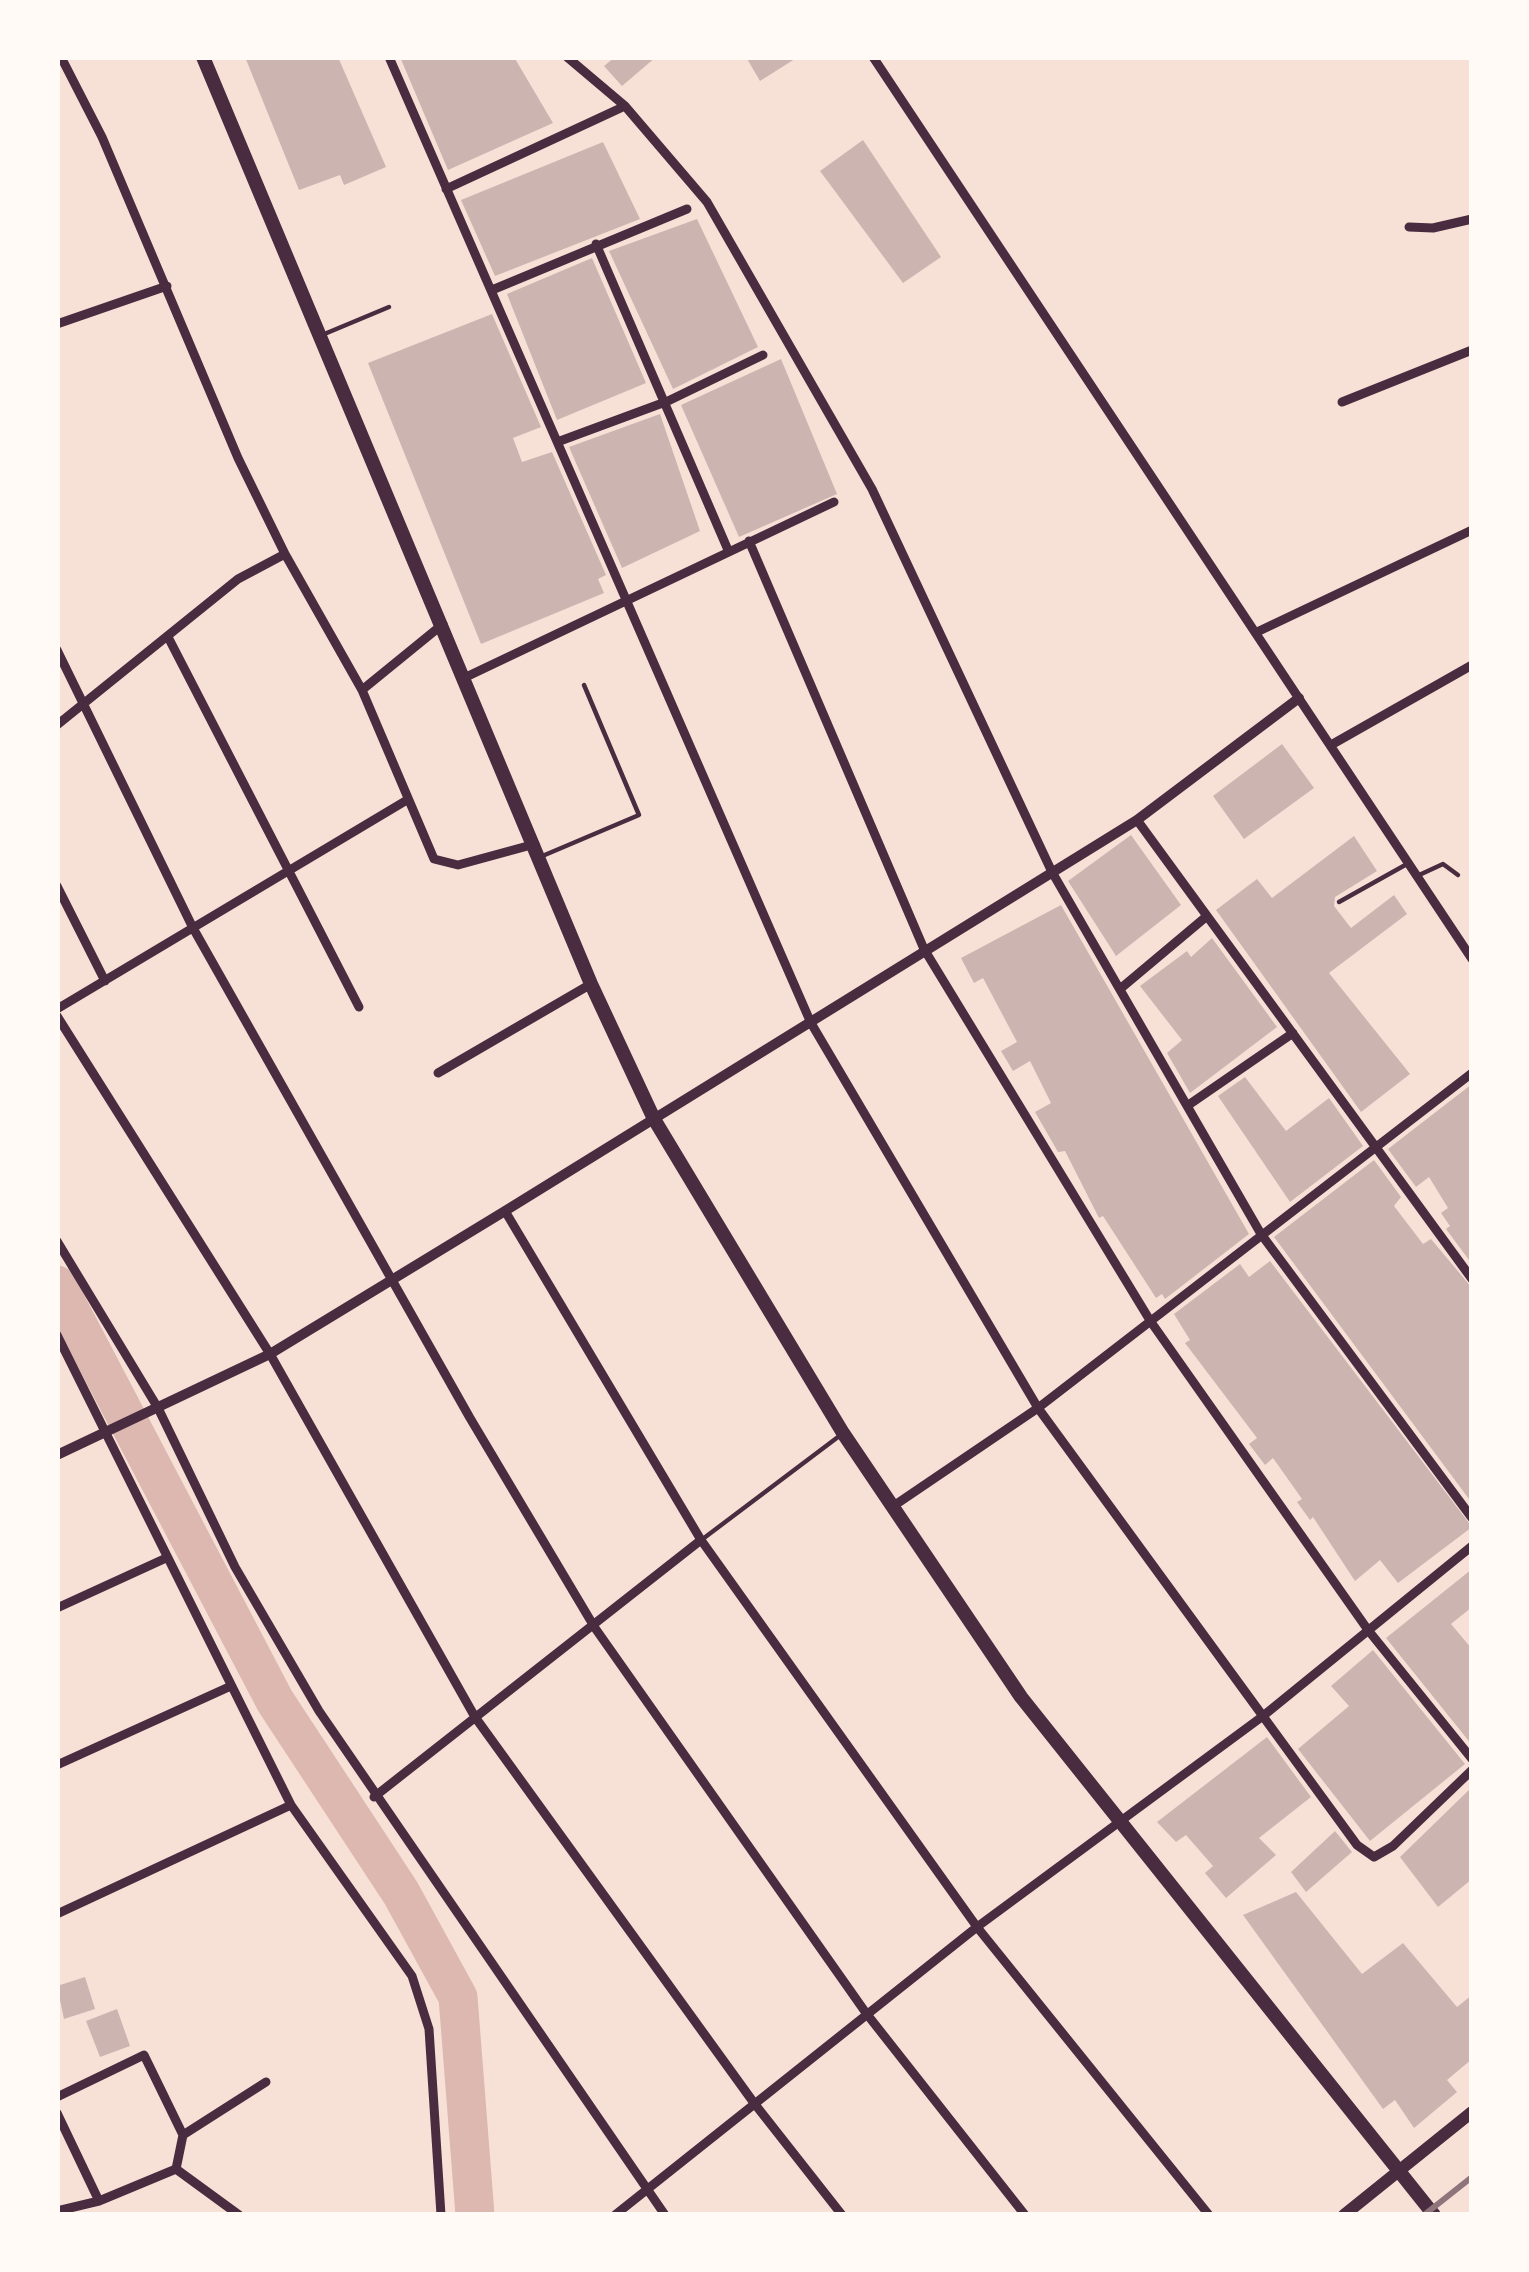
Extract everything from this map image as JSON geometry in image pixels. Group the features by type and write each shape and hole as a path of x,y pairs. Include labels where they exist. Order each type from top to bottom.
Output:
{"main road":[{"path":"202,57 466,676 591,984 654,1119 843,1433 1021,1697 1434,2215"},
{"path":"1343,2215 1472,2112"}],"street":[{"path":"62,57 285,554 362,690 439,864 458,866 538,851"},
{"path":"389,57 811,1023 1038,1408 1358,1844 1374,1857 1393,1846 1472,1770"},
{"path":"567,57 626,106 707,202 872,489 1052,872 1261,1234 1472,1518"},
{"path":"873,57 1472,958"},
{"path":"446,189 626,106"},
{"path":"492,290 687,209"},
{"path":"1409,226 1433,228 1472,218"},
{"path":"596,244 668,401 728,550"},
{"path":"57,323 167,286"},
{"path":"1342,402 1472,350"},
{"path":"560,441 668,401 763,355"},
{"path":"466,676 834,502"},
{"path":"1257,632 1472,530"},
{"path":"749,541 924,949 1151,1322 1368,1630 1472,1759"},
{"path":"57,725 238,579 285,554"},
{"path":"362,690 443,624"},
{"path":"168,637 359,1007"},
{"path":"57,650 193,928 390,1280 596,1628 866,2013 1025,2215"},
{"path":"1330,745 1472,665"},
{"path":"57,1455 270,1354 505,1211 1137,820 1299,698"},
{"path":"407,800 57,1013 270,1354 475,1717 754,2103 842,2215"},
{"path":"1137,820 1472,1279"},
{"path":"57,886 105,980"},
{"path":"1120,989 1207,916"},
{"path":"438,1072 591,984"},
{"path":"1187,1106 1293,1033"},
{"path":"892,1507 1038,1408 1472,1073"},
{"path":"505,1211 701,1540 977,1927 1209,2215"},
{"path":"57,1241 154,1410 235,1568 374,1797 665,2215"},
{"path":"57,1335 108,1431 164,1559 291,1805 412,1976 429,2029 441,2215"},
{"path":"374,1797 596,1628 701,1540"},
{"path":"615,2215 977,1927 1263,1716 1472,1546"},
{"path":"57,1608 164,1559"},
{"path":"57,1765 231,1686"},
{"path":"57,1914 291,1805"},
{"path":"57,2097 144,2055 183,2135 176,2169"},
{"path":"183,2135 266,2082"},
{"path":"57,2113 99,2200"},
{"path":"57,2211 99,2200 176,2169"},
{"path":"176,2169 239,2215"}],"lane":[{"path":"322,335 389,308"},
{"path":"538,851 639,815 584,685"},
{"path":"1339,902 1409,863"},
{"path":"1418,875 1442,864 1458,875"},
{"path":"701,1540 843,1433"}],"building":[{"path":"245,57 338,57 386,167 344,185 340,175 299,190"},
{"path":"400,57 514,57 553,123 448,170"},
{"path":"615,57 656,57 622,86 604,66"},
{"path":"746,57 798,57 760,81"},
{"path":"863,140 941,257 903,283 820,171"},
{"path":"603,142 640,219 495,276 461,200"},
{"path":"697,219 758,347 673,389 609,251"},
{"path":"592,258 646,383 557,420 507,294"},
{"path":"492,314 541,427 513,438 522,462 552,452 606,575 598,579 604,593 481,644 368,363"},
{"path":"781,359 837,494 739,537 681,405"},
{"path":"660,414 700,531 622,568 569,447"},
{"path":"1282,744 1314,788 1244,839 1213,796"},
{"path":"1131,835 1181,905 1116,956 1068,881"},
{"path":"1354,836 1377,871 1335,897 1334,906 1351,928 1394,895 1407,914 1329,973 1410,1074 1361,1112 1216,910 1257,879 1272,898"},
{"path":"1061,905 1249,1234 1165,1299 1162,1294 1156,1298 1103,1216 1099,1218 1065,1151 1058,1152 1035,1112 1051,1103 1030,1061 1013,1071 1001,1051 1017,1042 983,978 974,983 961,958"},
{"path":"1212,938 1277,1027 1190,1093 1167,1053 1182,1040 1140,986 1187,951 1191,957"},
{"path":"1245,1077 1286,1131 1329,1098 1363,1146 1290,1202 1218,1096"},
{"path":"1472,1084 1472,1264 1446,1229 1450,1226 1441,1213 1448,1208 1429,1177 1416,1187 1388,1149"},
{"path":"1374,1160 1401,1197 1394,1206 1423,1244 1431,1239 1472,1288 1472,1503 1274,1237"},
{"path":"1270,1261 1472,1527 1398,1583 1380,1560 1355,1581 1313,1517 1310,1520 1297,1502 1302,1499 1273,1458 1265,1465 1249,1444 1257,1438 1185,1343 1190,1340 1174,1314 1240,1264 1249,1277"},
{"path":"1472,1569 1472,1607 1451,1624 1472,1649 1472,1745 1386,1638"},
{"path":"1373,1650 1465,1764 1370,1841 1298,1749 1349,1706 1331,1686"},
{"path":"1267,1737 1311,1797 1259,1838 1276,1855 1226,1898 1205,1873 1213,1866 1186,1835 1176,1842 1157,1822"},
{"path":"1472,1787 1472,1879 1438,1907 1400,1857"},
{"path":"1335,1831 1352,1852 1306,1892 1291,1872"},
{"path":"1296,1892 1362,1974 1403,1943 1457,2007 1472,1995 1472,2059 1447,2080 1457,2092 1414,2128 1395,2100 1383,2109 1243,1915"},
{"path":"85,1977 95,2009 64,2019 57,1986"},
{"path":"117,2009 130,2046 100,2057 86,2021"}],"waterway":[{"path":"57,1285 275,1701 401,1893 458,1997 475,2215"}],"railway":[{"path":"1424,2215 1472,2177"}]}
